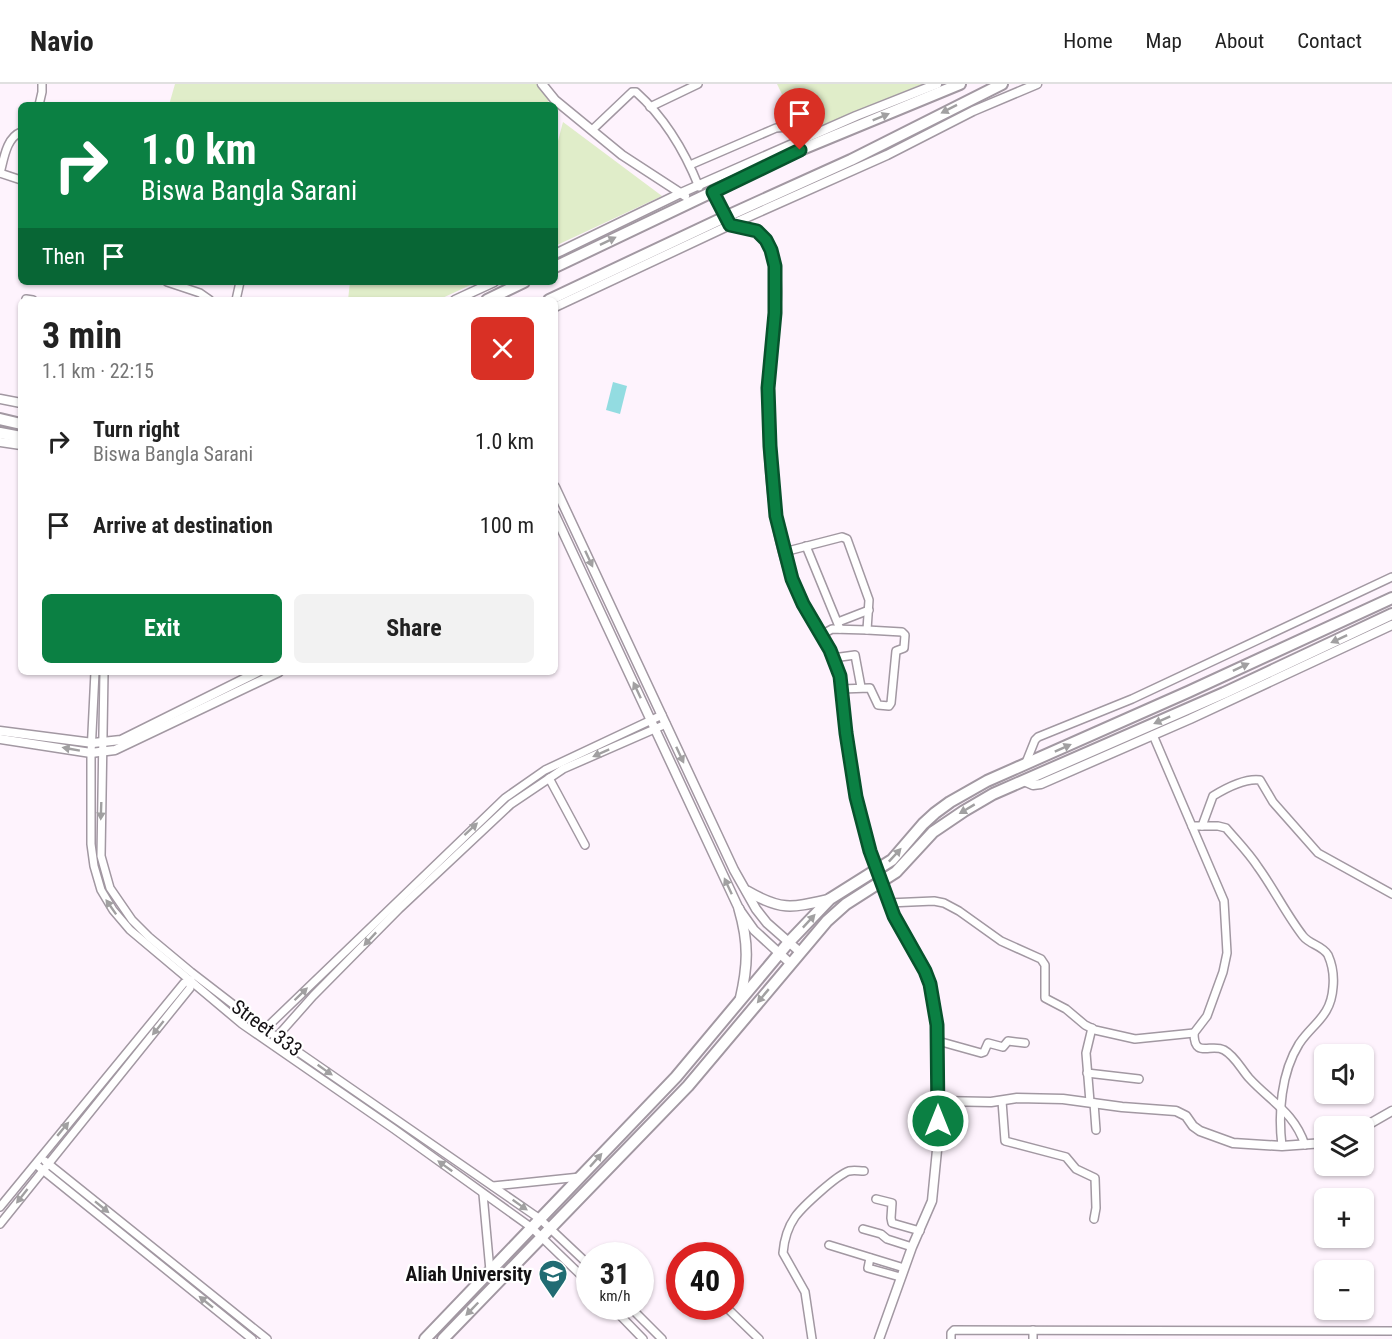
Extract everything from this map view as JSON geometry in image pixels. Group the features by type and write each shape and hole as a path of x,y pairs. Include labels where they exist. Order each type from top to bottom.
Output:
{"main road":[{"path":"558,266 800,150 960,84"},
{"path":"556,297 727,221 1002,84"},
{"path":"493,297 518,285"},
{"path":"0,419 18,423"},
{"path":"0,434 18,437"},
{"path":"443,1339 688,1086 790,963 837,911 880,875 923,824 950,802 987,781 1392,598"},
{"path":"747,891 766,902 785,907 830,899 903,866 933,832 993,794 1224,693 1392,614"},
{"path":"425,1339 676,1077 789,942 830,899"},
{"path":"739,909 747,939 747,956 740,1002"}],"street":[{"path":"40,102 42,84"},
{"path":"542,84 557,102"},
{"path":"650,107 698,84"},
{"path":"558,253 681,193 856,116 938,84"},
{"path":"558,306 727,221 887,155 973,111 1037,84"},
{"path":"592,130 632,92 638,94 667,128 690,165 699,187"},
{"path":"558,102 642,169 692,201"},
{"path":"690,165 776,128 789,127"},
{"path":"18,133 11,140 0,173 18,179"},
{"path":"713,192 727,221 757,231 766,240 771,250 775,266 775,313 768,388 776,516 795,589 833,658 841,689 862,825 888,903 925,971 935,1007 939,1101 932,1201 900,1277 879,1339"},
{"path":"176,285 206,297"},
{"path":"462,297 488,285"},
{"path":"0,399 18,402"},
{"path":"0,442 18,445"},
{"path":"558,494 734,870 756,909 767,923 800,952"},
{"path":"558,519 568,516"},
{"path":"558,524 739,909 754,930 790,963"},
{"path":"558,540 575,531"},
{"path":"784,552 846,538 869,600 867,630"},
{"path":"806,546 839,626"},
{"path":"1025,765 1038,737 1132,699 1392,577"},
{"path":"821,635 869,610"},
{"path":"1024,781 1041,784 1392,625"},
{"path":"839,626 904,633 905,635 904,648 896,651 892,697 889,706 878,705 870,688 841,689"},
{"path":"833,658 855,655 861,687"},
{"path":"93,743 95,675"},
{"name":"Street 333","path":"104,675 101,856 110,888 132,920 242,1024 532,1228 576,1270"},
{"path":"0,739 91,753 252,675"},
{"path":"0,731 93,743 102,748 115,750 273,675"},
{"path":"260,1036 506,798 545,770 662,715"},
{"path":"270,1043 407,901 511,804 563,769 666,724"},
{"path":"1153,735 1224,901 1227,953 1221,979 1207,1016 1194,1033 1195,1041 1200,1048 1225,1050 1300,1129 1305,1145"},
{"name":"Street 333","path":"93,743 91,753 91,844 94,867 101,890 113,910 130,930 162,958 540,1219 576,1252"},
{"path":"549,778 585,845"},
{"path":"1202,826 1213,796 1235,785 1260,780 1273,802 1318,853 1392,894"},
{"path":"1192,826 1226,828 1260,869 1304,937 1325,952 1331,963 1334,984 1330,1002 1318,1023 1297,1049 1288,1071 1281,1107 1282,1146"},
{"path":"888,903 934,901 945,903 1001,941 1041,959 1045,965 1045,998 1066,1009 1092,1028 1135,1039 1194,1033"},
{"path":"0,1207 190,977"},
{"path":"0,1224 190,988 190,977"},
{"path":"1092,1028 1086,1053 1096,1130"},
{"path":"938,1041 981,1053 984,1052 988,1043 1003,1047 1008,1041 1025,1043"},
{"path":"1087,1073 1139,1079"},
{"path":"939,1101 1002,1101 1017,1098 1092,1102 1176,1111 1186,1116 1193,1126 1233,1143 1282,1146 1314,1144"},
{"path":"1002,1101 1006,1142 1027,1145 1066,1157 1076,1169 1095,1178 1094,1219"},
{"path":"1374,1121 1392,1111"},
{"path":"40,1157 267,1339"},
{"path":"34,1164 252,1339"},
{"path":"812,1339 805,1292 783,1253 787,1233 794,1218 805,1205 844,1174 855,1170 864,1172"},
{"path":"493,1186 581,1177"},
{"path":"483,1194 490,1271"},
{"path":"876,1199 892,1203 892,1222 920,1231"},
{"path":"863,1229 912,1247"},
{"path":"829,1245 904,1268"},
{"path":"870,1258 868,1268 900,1277"},
{"path":"625,1320 644,1339"},
{"path":"643,1320 662,1339"},
{"path":"739,1320 758,1339"},
{"path":"951,1339 950,1335 954,1330 1349,1330 1361,1335 1392,1331"},
{"path":"1023,1330 1023,1339"},
{"path":"1033,1330 1033,1339"},
{"path":"1349,1330 1349,1339"}],"green space":[{"path":"175,84 539,84 549,96 548,102 170,102"},
{"path":"777,84 923,84 802,135"},
{"path":"563,122 662,196 558,245 558,141"},
{"path":"350,285 470,285 444,297 348,297"}],"water":[{"path":"613,382 627,386 620,414 606,410"}],"place":[{"name":"Aliah University","path":"553,1300"}],"route":[{"path":"800,150 713,192 730,225 757,231 766,240 775,266 776,300 768,407 771,466 782,548 795,589 836,663 840,676 846,733 862,825 888,903 930,984 937,1025 938,1121"}]}
